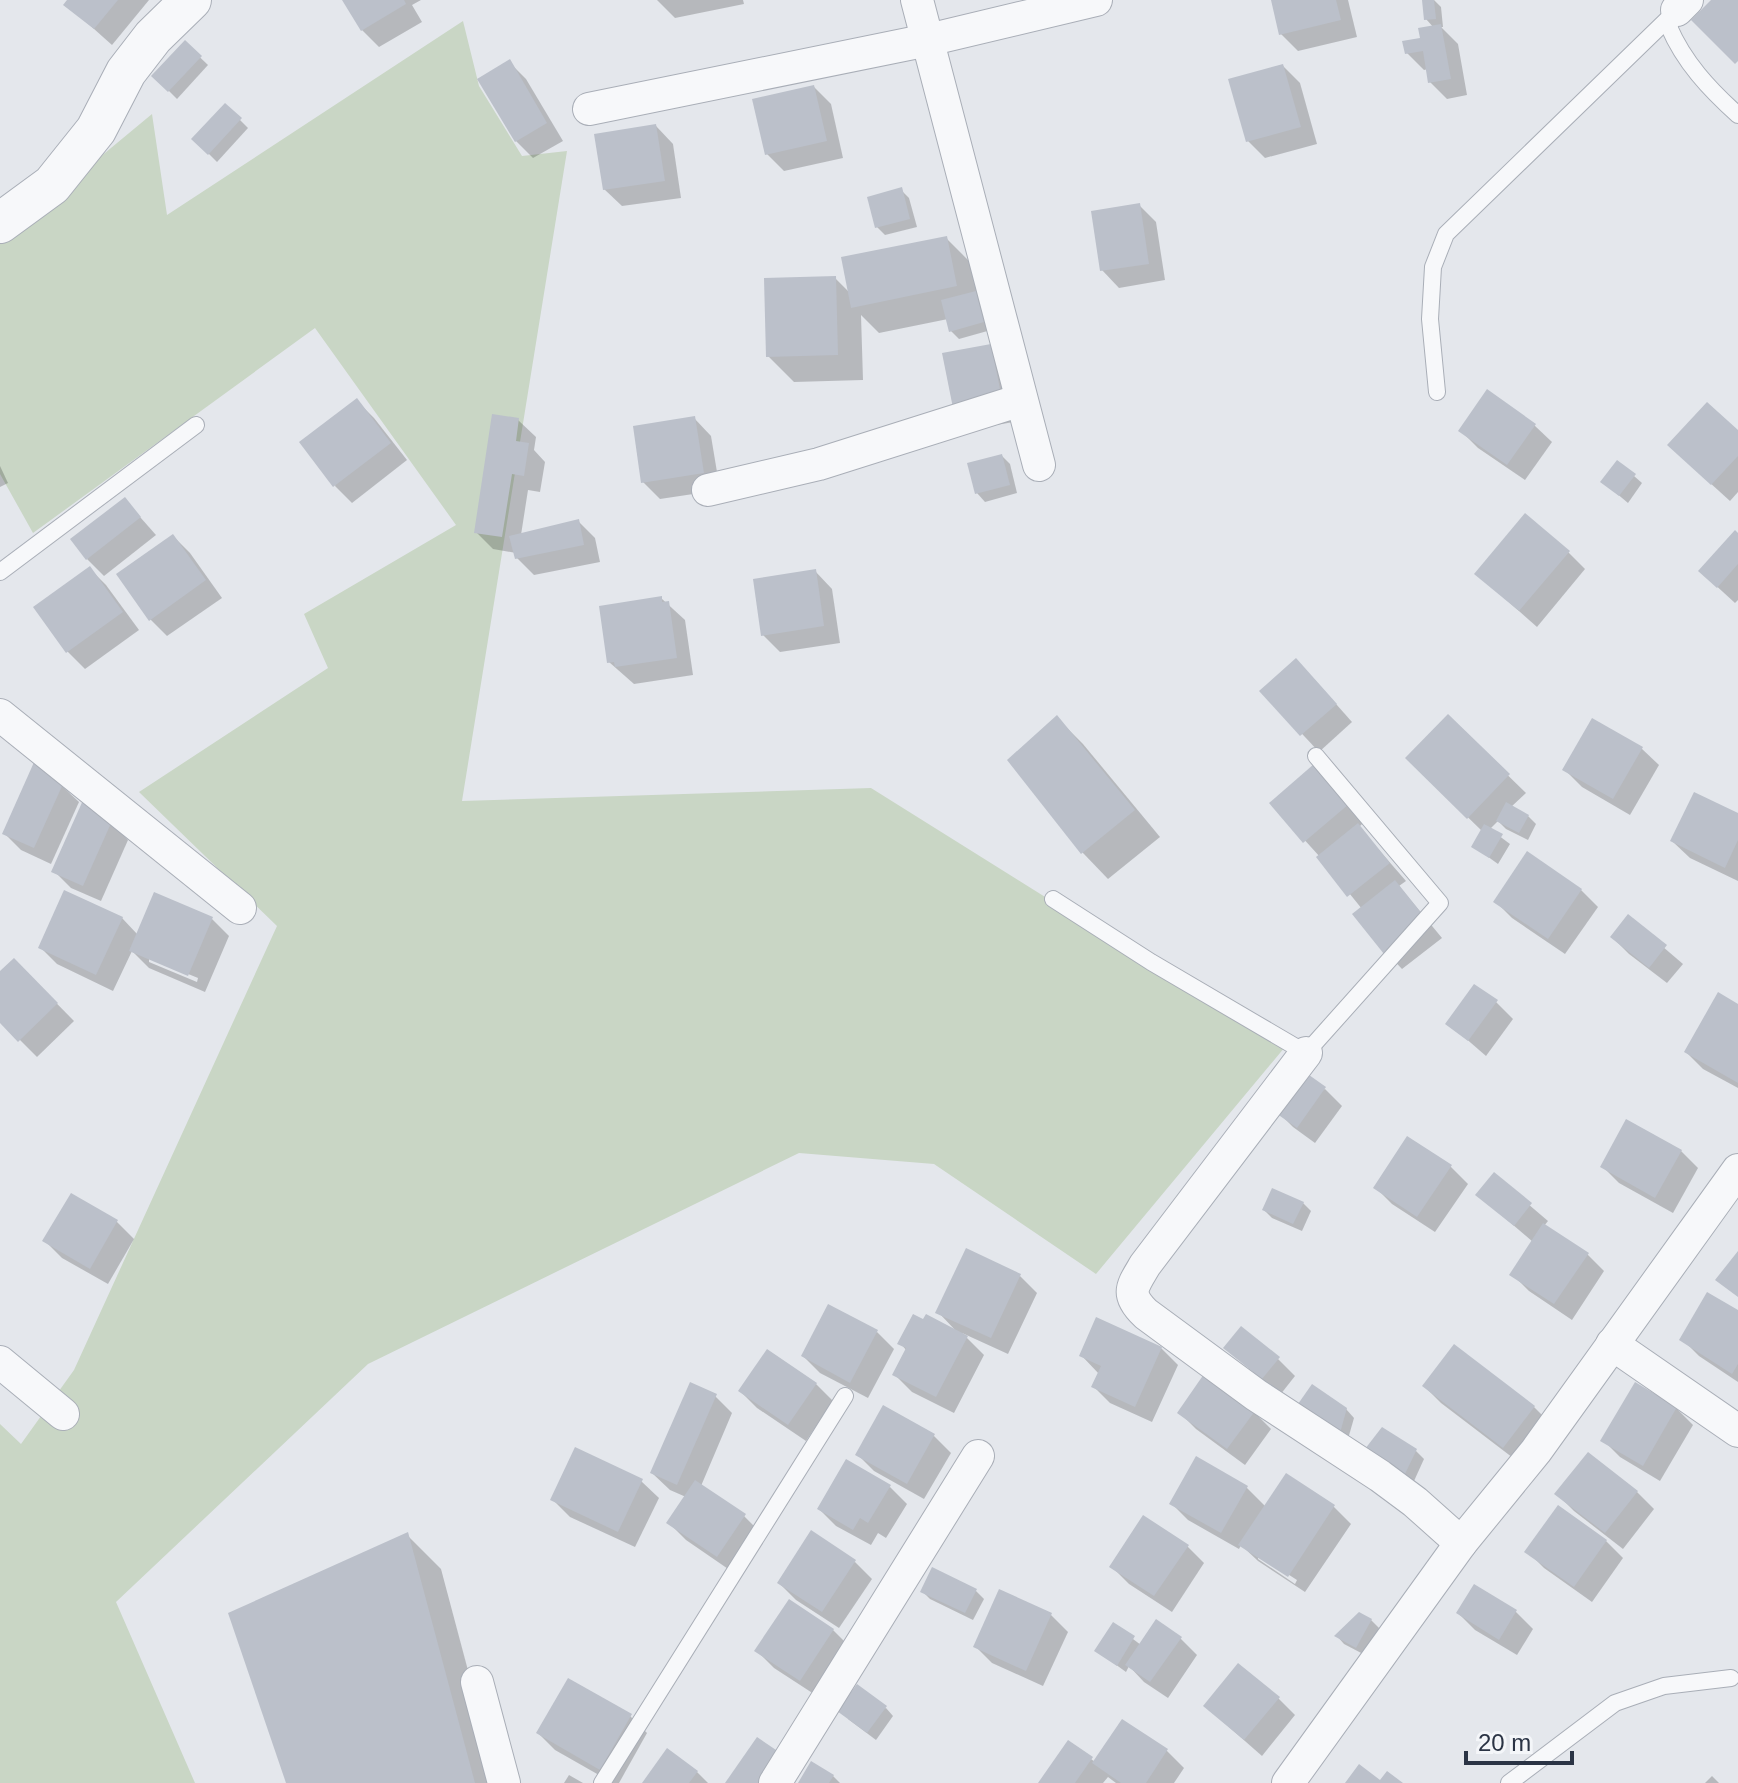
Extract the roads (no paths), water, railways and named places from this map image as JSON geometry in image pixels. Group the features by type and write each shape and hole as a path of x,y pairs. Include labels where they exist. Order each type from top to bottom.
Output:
{"street":[{"path":"0,223 52,185 96,130 126,72 153,37 191,0"},
{"path":"917,0 1039,465"},
{"path":"589,109 928,40 1096,0"},
{"path":"708,490 819,464 1021,400"},
{"path":"0,715 240,908"},
{"path":"1306,1053 1145,1265 1131,1292 1134,1303 1256,1395 1380,1476 1461,1543"},
{"path":"1288,1783 1461,1543 1536,1451 1738,1170"},
{"path":"1612,1344 1738,1431"},
{"path":"0,1362 63,1414"},
{"path":"775,1783 978,1456"},
{"path":"477,1682 504,1783"}],"lane":[{"path":"1682,5 1669,27 1679,51 1738,115"},
{"path":"1437,392 1430,319 1433,267 1446,234 1682,5"},
{"path":"0,572 196,425"},
{"path":"1053,899 1151,962 1306,1053 1440,903 1316,756"},
{"path":"602,1783 845,1396"},
{"path":"1509,1783 1615,1703 1664,1686 1731,1678"}]}
